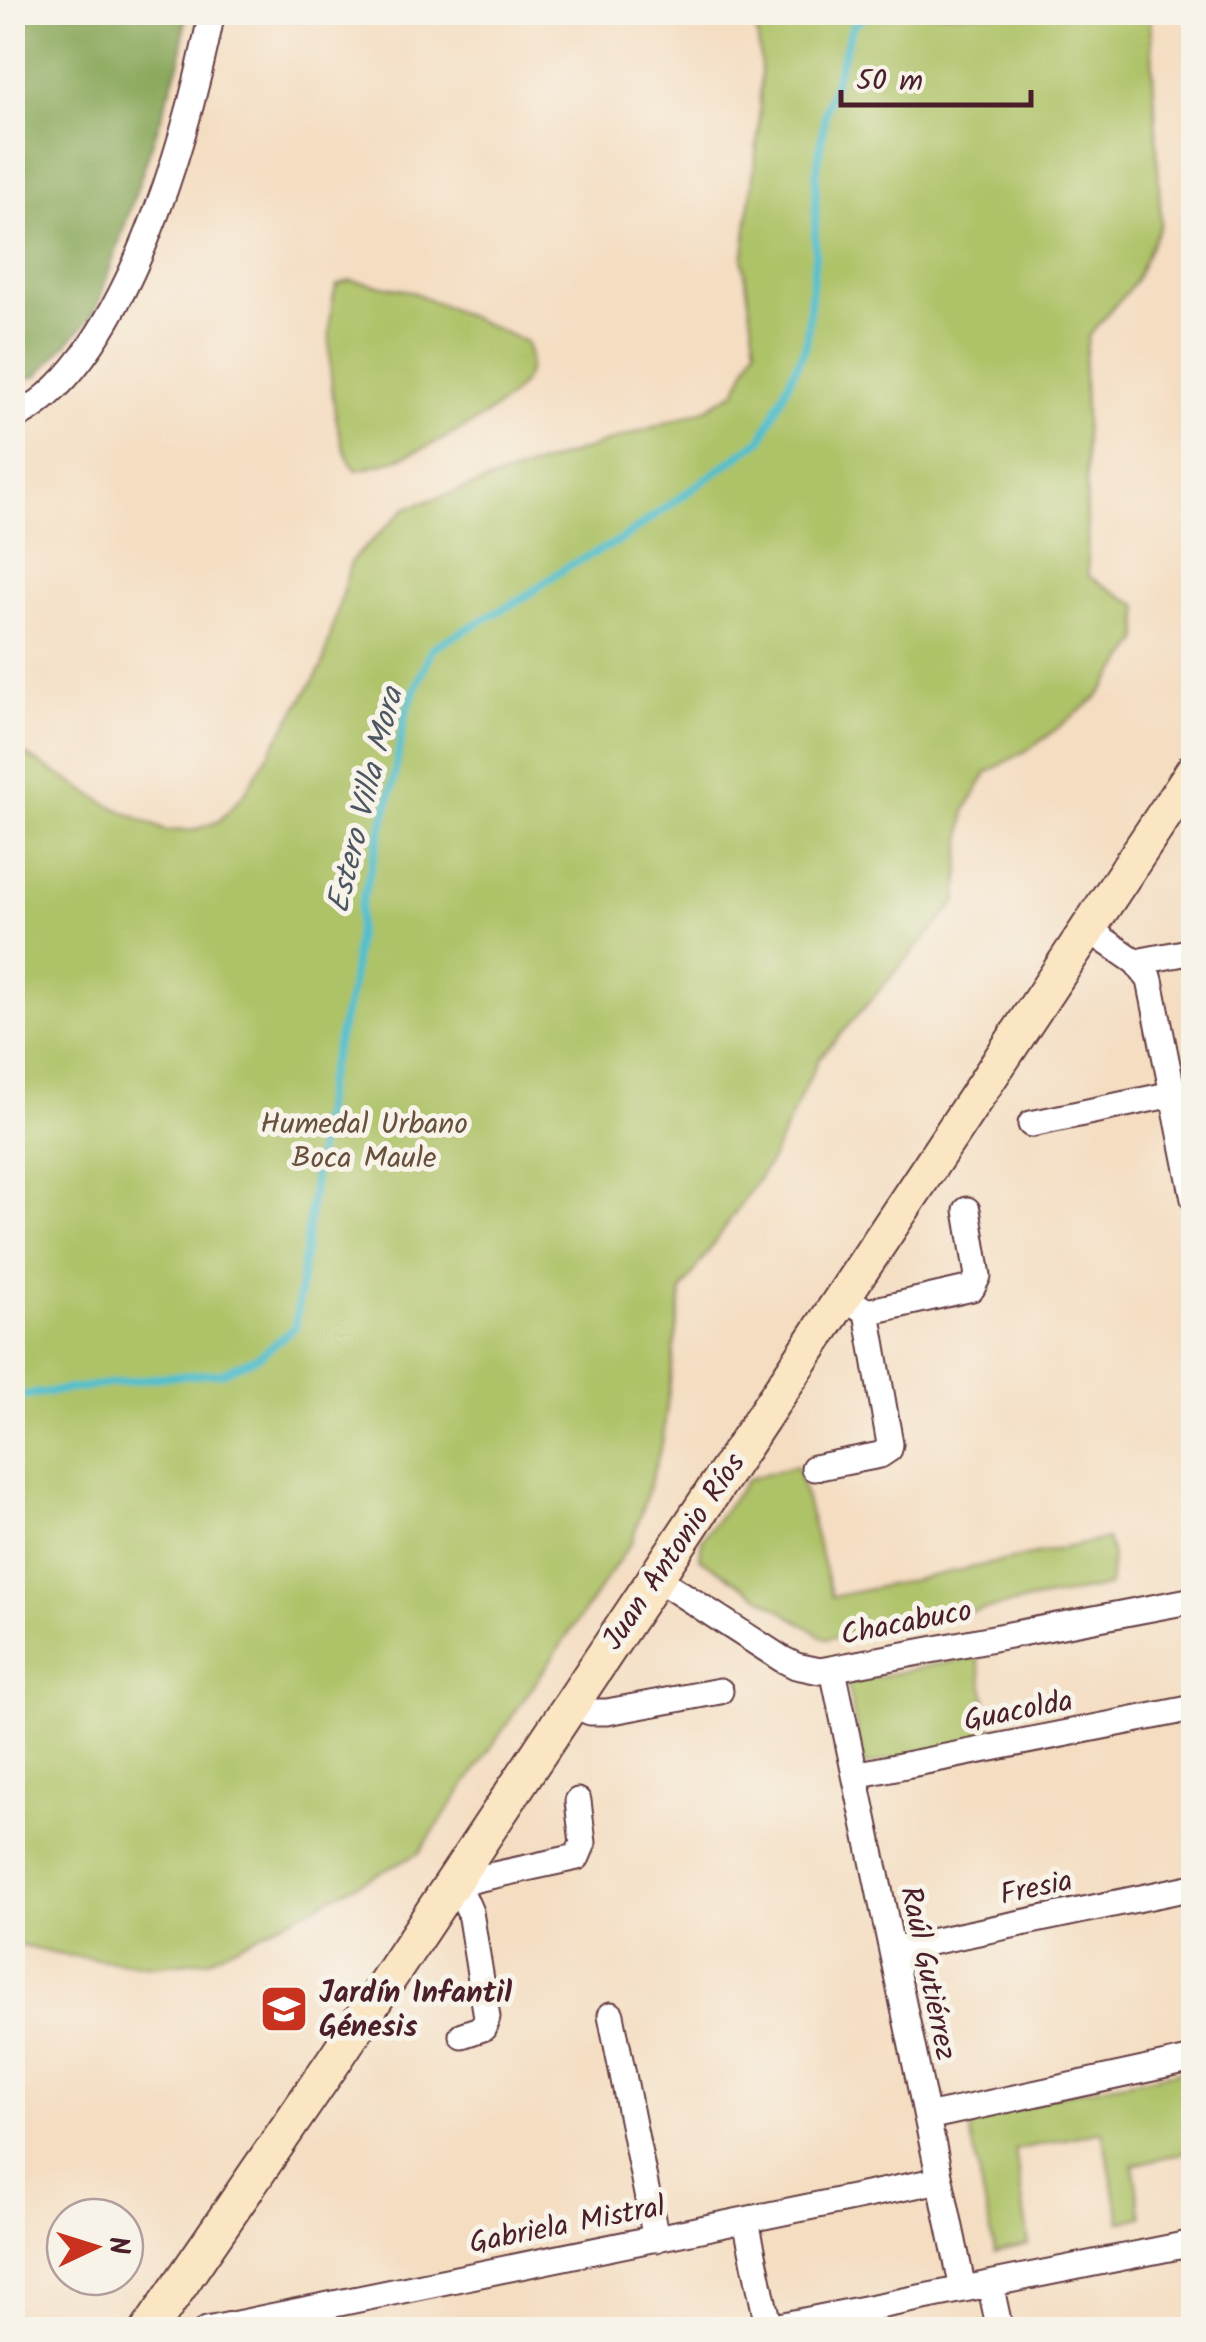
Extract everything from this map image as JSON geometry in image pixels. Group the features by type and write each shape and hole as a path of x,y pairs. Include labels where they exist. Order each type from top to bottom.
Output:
{"street":[{"path":"12,418 61,382 98,338 129,281 184,126 212,12"},
{"name":"Juan Antonio Ríos","path":"154,2328 655,1577 855,1304 1088,929 1194,770"},
{"path":"1088,929 1136,962 1150,980 1194,1199"},
{"path":"1136,962 1194,951"},
{"path":"1030,1124 1173,1094"},
{"path":"814,1468 889,1449 890,1438 855,1304 972,1288 978,1276 967,1210"},
{"name":"Chacabuco","path":"655,1577 796,1666 833,1670 1194,1600"},
{"name":"Raúl Gutiérrez","path":"833,1670 963,2289"},
{"path":"571,1704 590,1712 607,1712 720,1691"},
{"name":"Guacolda","path":"855,1775 1194,1708"},
{"path":"462,2035 483,2028 487,2017 470,1912 456,1878 476,1880 577,1857 583,1844 578,1801"},
{"name":"Fresia","path":"892,1950 1194,1887"},
{"path":"611,2015 656,2239"},
{"path":"926,2117 1194,2059"},
{"name":"Gabriela Mistral","path":"206,2330 940,2180"},
{"path":"746,2221 769,2329 1194,2243"},
{"path":"990,2284 1000,2330"}],"green space":[{"path":"13,13 186,13 180,61 95,313 37,376 13,382"},
{"name":"Humedal Urbano Boca Maule","path":"755,13 1150,13 1161,223 1134,283 1088,337 1084,369 1088,576 1139,606 1139,641 1097,698 1034,746 987,773 965,811 957,902 818,1060 771,1160 682,1290 662,1444 632,1541 419,1853 208,1960 151,1966 13,1944 13,747 109,805 166,831 195,830 219,821 244,794 322,667 351,561 406,508 702,411 736,391 756,347 743,261 759,128 761,67"},
{"path":"350,280 410,291 526,342 530,360 525,379 496,408 449,436 357,470 340,436 331,381 333,301 337,285"},
{"path":"797,1466 832,1597 1107,1539 1112,1556 1109,1586 826,1639 700,1558 702,1539 748,1479"},
{"path":"977,1656 994,1739 864,1766 847,1683"},
{"path":"1193,2069 1193,2150 1133,2165 1142,2217 1121,2222 1102,2131 1015,2150 1029,2244 995,2252 970,2131 984,2109"}],"waterway":[{"name":"Estero Villa Mora","path":"12,1397 222,1373 261,1355 295,1327 326,1085 351,989 360,908 392,789 405,715 432,648 523,598 568,566 621,540 762,439 806,345 815,257 816,177 826,107 853,25 873,12"}],"place":[{"name":"Jardín Infantil Génesis","path":"284,2009"}]}
